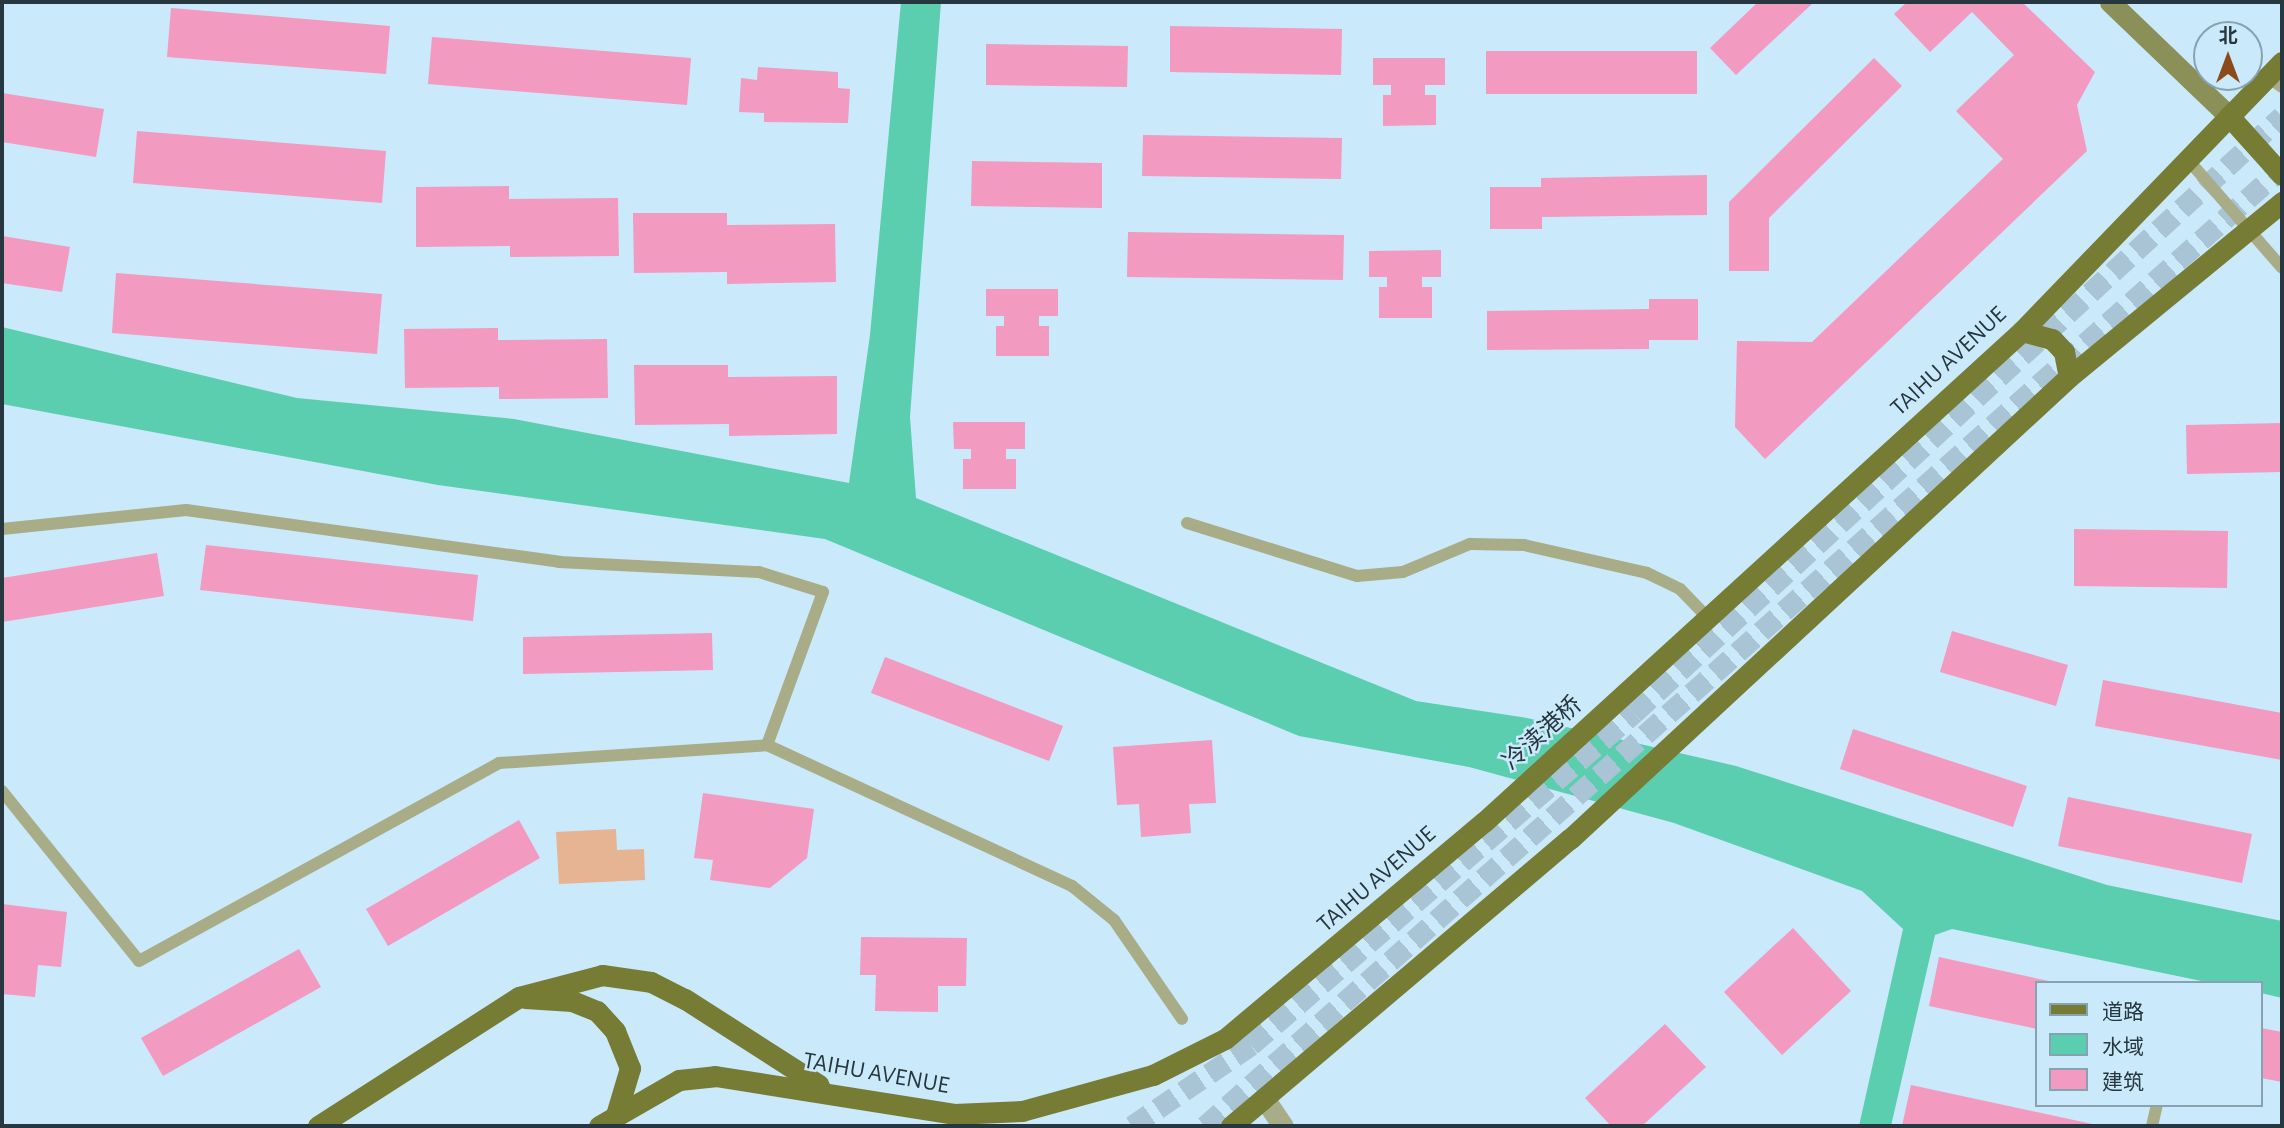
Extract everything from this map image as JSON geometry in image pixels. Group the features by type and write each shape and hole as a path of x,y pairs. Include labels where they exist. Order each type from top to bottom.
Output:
{"main road":[{"path":"2110,2 2229,116 2282,175"},
{"name":"TAIHU AVENUE","path":"1636,684 2022,331 2190,162 2229,116 2278,75"},
{"path":"1231,1126 1266,1101 1570,839 2069,377 2282,202"},
{"path":"2022,331 2052,339 2064,352 2069,377"},
{"name":"冷渎港桥","path":"1485,822 1636,684"},
{"name":"TAIHU AVENUE","path":"607,1121 679,1080 715,1076 954,1114 1022,1111 1153,1075 1225,1039 1287,993 1485,822"},
{"path":"318,1126 519,998 602,975 650,982 835,1094"},
{"path":"519,998 572,1001 597,1011 615,1031 630,1068 607,1121"}],"street":[{"path":"1266,1101 1283,1126"}],"lane":[{"path":"2190,162 2282,268"},
{"path":"2,529 186,510 559,562 759,572 823,592 767,745"},
{"path":"1187,523 1357,576 1404,572 1470,544 1524,545 1647,573 1680,589 1708,618"},
{"path":"2,790 139,961 499,763 767,745 1072,887 1114,920 1182,1018"},
{"path":"2152,1126 2157,1107"}],"shaded area":[{"path":"616,829 617,850 644,849 645,880 559,884 556,832"}],"water":[{"path":"901,2 941,2 910,417 916,498 1416,701 1527,718 1736,766 2107,885 2282,921 2282,998 2263,993 2263,981 2201,981 1952,929 1935,935 1891,1126 1859,1126 1903,929 1862,891 1674,823 1469,767 1299,736 825,539 438,485 2,404 2,327 297,398 514,419 849,483 870,335"}],"building":[{"path":"1758,2 1814,2 1736,75 1710,48"},
{"path":"1907,2 2022,2 2095,72 2077,105 2087,151 1765,459 1735,427 1737,341 1812,342 2003,159 1956,111 2014,55 1972,12 1930,52 1894,14"},
{"path":"171,8 390,26 386,74 167,57"},
{"path":"1170,26 1342,29 1341,75 1170,72"},
{"path":"432,37 691,58 687,105 428,84"},
{"path":"986,44 1128,46 1127,87 986,85"},
{"path":"1486,51 1697,51 1697,94 1486,94"},
{"path":"1373,58 1445,58 1445,85 1425,85 1425,95 1436,95 1436,125 1383,126 1383,95 1391,95 1391,85 1373,85"},
{"path":"1874,58 1902,86 1769,218 1769,271 1729,271 1729,202"},
{"path":"758,67 838,72 838,88 850,89 848,123 764,122 764,113 739,112 741,78 757,80"},
{"path":"2,93 104,109 96,157 2,142"},
{"path":"137,131 386,151 382,203 133,183"},
{"path":"1143,135 1342,138 1341,179 1142,176"},
{"path":"972,161 1102,163 1102,208 971,206"},
{"path":"1707,175 1707,215 1542,217 1542,229 1490,229 1490,187 1541,187 1541,178"},
{"path":"509,186 509,199 618,198 619,256 510,257 510,246 416,247 416,187"},
{"path":"633,213 727,213 727,225 835,224 836,282 727,284 727,272 634,273"},
{"path":"1128,232 1344,235 1343,280 1127,277"},
{"path":"2,236 70,247 62,292 2,283"},
{"path":"1441,250 1441,277 1422,277 1422,287 1432,287 1432,318 1379,318 1379,287 1387,287 1387,277 1369,277 1369,251"},
{"path":"116,273 382,294 377,354 112,333"},
{"path":"986,289 1058,289 1058,316 1039,316 1039,326 1049,326 1049,356 996,356 996,326 1004,326 1004,316 986,316"},
{"path":"1649,299 1698,299 1698,340 1649,340 1649,349 1487,350 1487,311 1649,309"},
{"path":"498,328 498,340 607,339 608,398 499,399 499,387 405,388 404,329"},
{"path":"634,365 728,365 728,377 837,376 837,434 729,436 729,424 635,425"},
{"path":"953,422 1025,422 1025,449 1006,449 1006,459 1016,459 1016,489 963,489 963,459 971,459 971,449 954,449"},
{"path":"2282,423 2282,472 2187,474 2186,425"},
{"path":"2074,529 2228,531 2227,588 2074,586"},
{"path":"206,545 478,575 473,621 200,590"},
{"path":"157,553 164,596 2,622 2,578"},
{"path":"1952,631 2068,665 2056,706 1940,672"},
{"path":"712,633 713,670 523,674 523,637"},
{"path":"885,657 1063,726 1049,761 871,693"},
{"path":"2103,680 2282,713 2282,760 2095,726"},
{"path":"1853,729 2027,786 2013,827 1840,769"},
{"path":"1212,740 1216,803 1189,804 1191,833 1141,837 1139,804 1117,805 1113,747"},
{"path":"703,793 814,809 807,858 770,888 710,880 713,860 694,858"},
{"path":"2068,797 2252,834 2242,883 2058,846"},
{"path":"519,820 540,858 388,946 366,909"},
{"path":"2,904 67,912 61,967 38,965 35,997 2,994"},
{"path":"1793,928 1851,991 1782,1055 1724,992"},
{"path":"861,937 967,938 966,986 938,986 938,1012 875,1011 876,975 860,975"},
{"path":"299,949 321,987 163,1076 141,1038"},
{"path":"1939,957 2048,981 2036,981 2036,1029 1929,1006"},
{"path":"1665,1024 1706,1067 1642,1126 1611,1126 1585,1098"},
{"path":"2263,1028 2282,1032 2282,1082 2263,1078"},
{"path":"1911,1085 2097,1125 2097,1126 1902,1126"}],"tunnel":[{"path":"1132,1126 1251,1045 1634,713 2282,116"},
{"path":"1205,1126 2282,168"}]}
